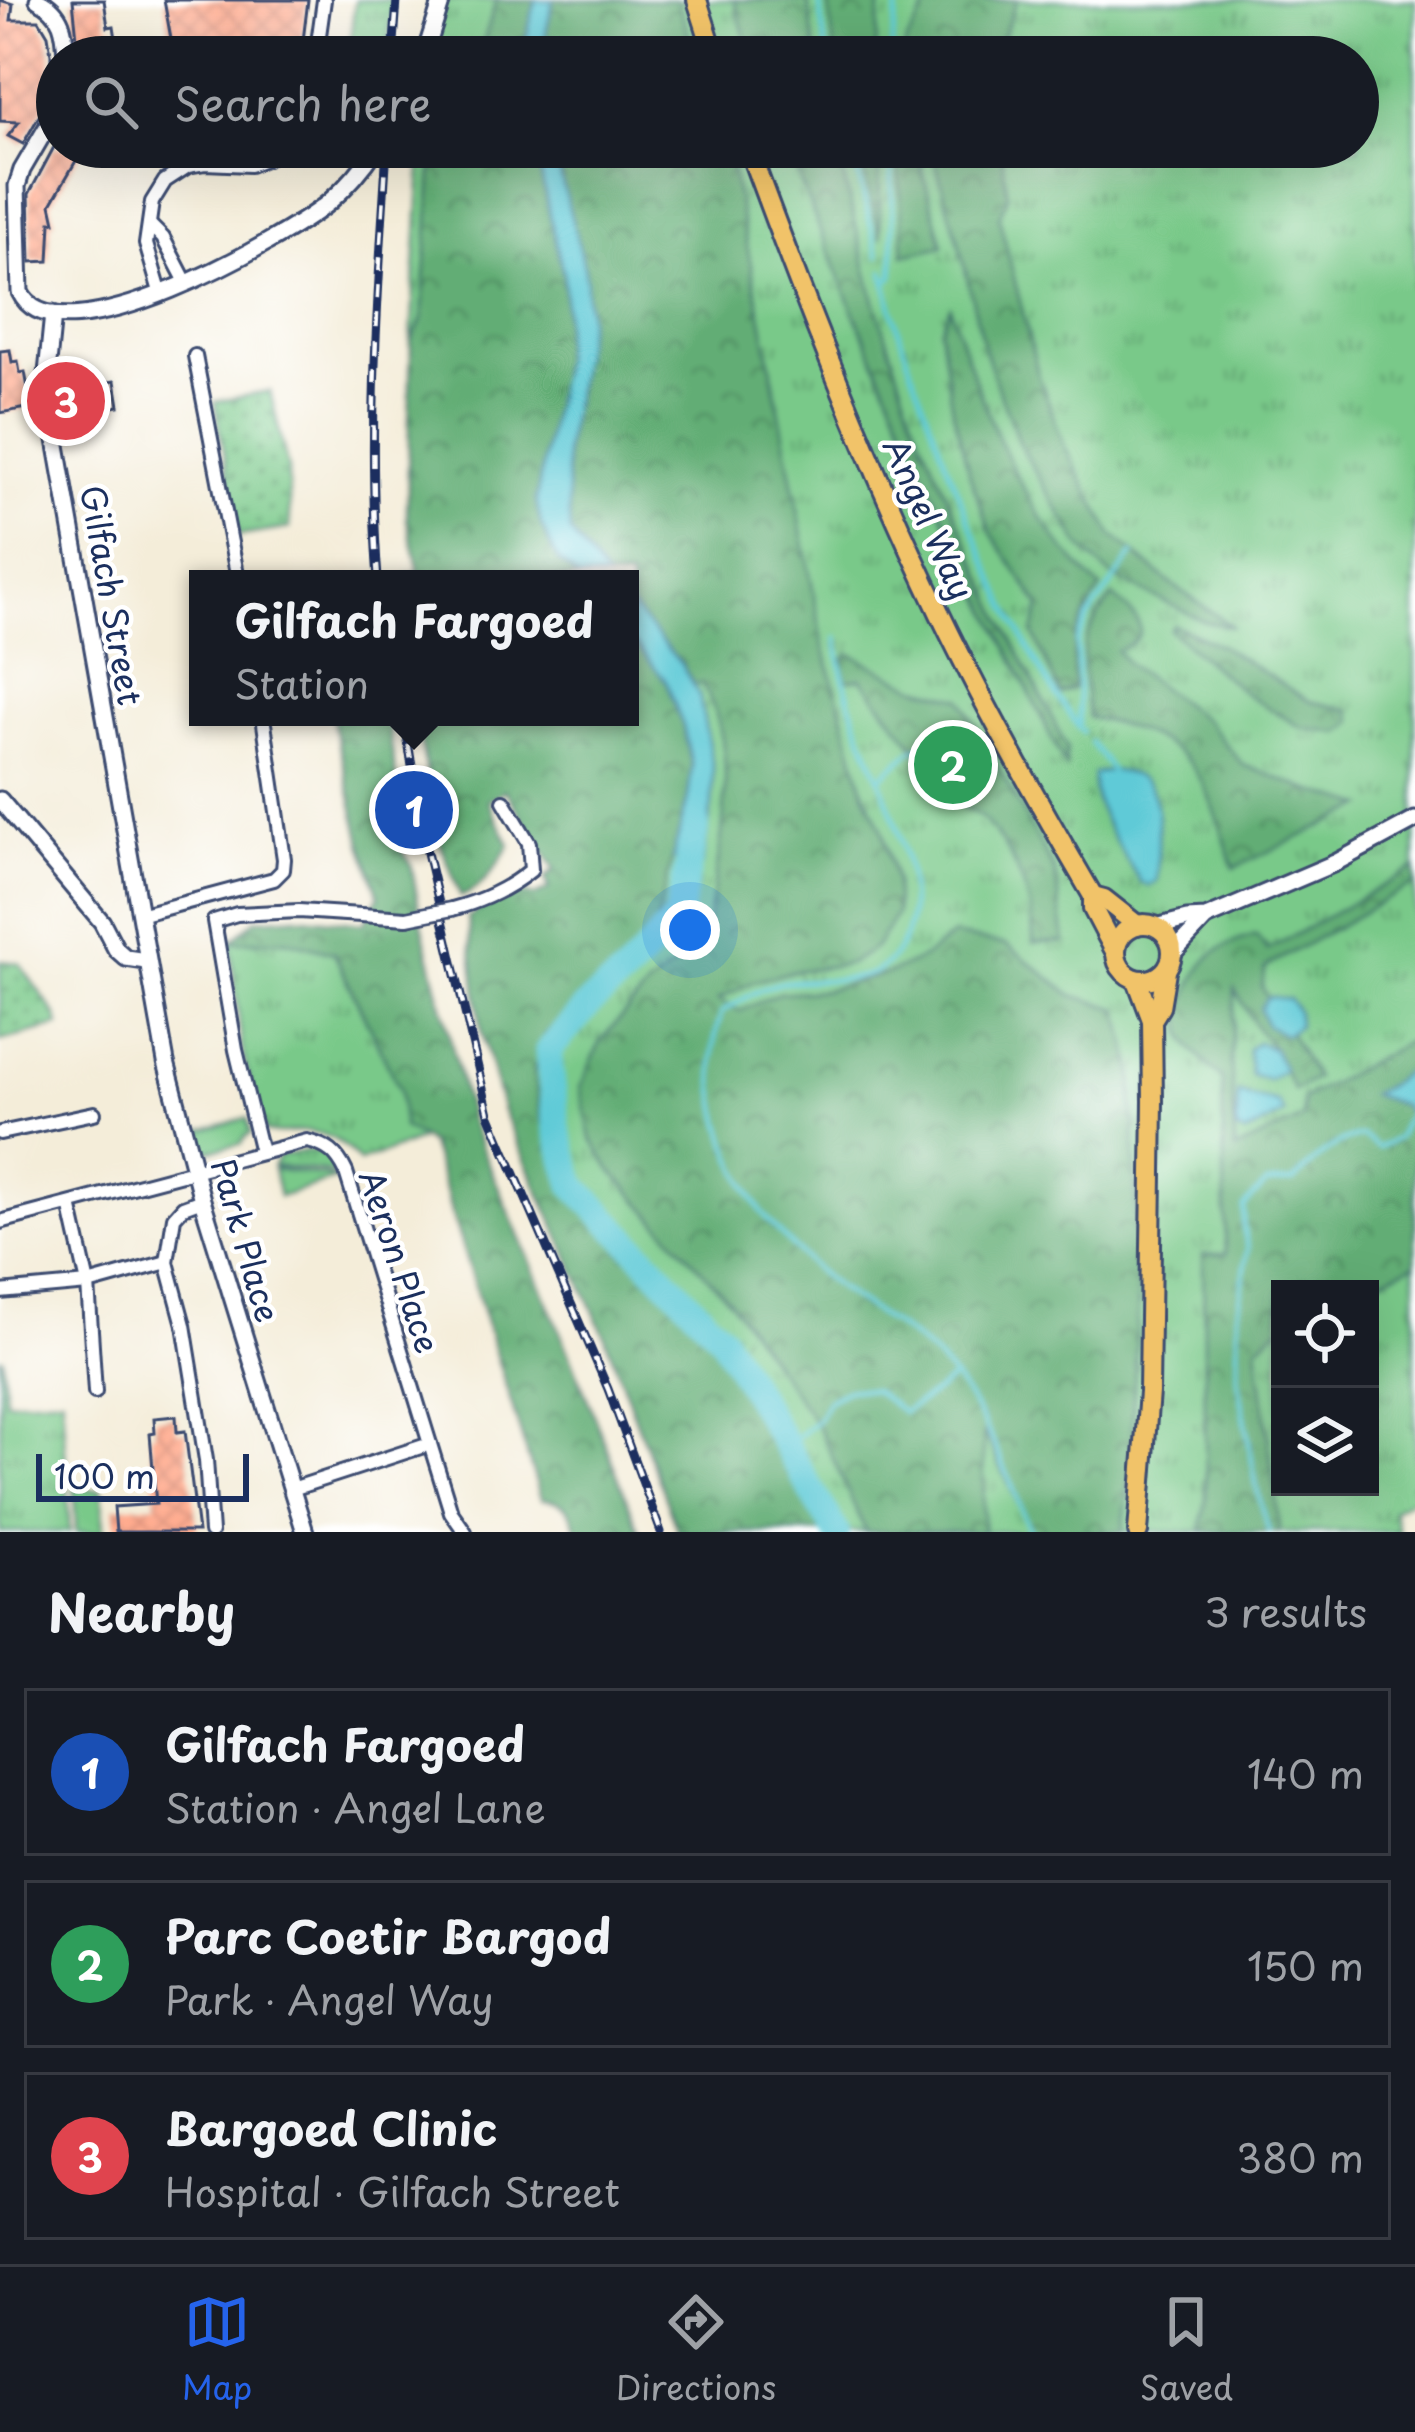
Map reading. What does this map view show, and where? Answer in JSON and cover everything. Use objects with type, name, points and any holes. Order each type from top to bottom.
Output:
[{"type":"main road","points":[[697,0],[708,36]]},
{"type":"main road","name":"Angel Way","points":[[756,168],[849,413],[940,615],[1093,896],[1093,909],[1116,953]]},
{"type":"main road","name":"Angel Way","points":[[1093,896],[1146,926]]},
{"type":"main road","points":[[1152,1020],[1160,1007],[1169,962],[1168,937],[1146,926],[1121,935],[1116,953],[1122,970],[1137,980],[1153,980],[1169,962]]},
{"type":"main road","points":[[1137,980],[1152,1020],[1149,1392],[1138,1532]]},
{"type":"street","points":[[319,36],[324,0]]},
{"type":"street","points":[[431,36],[442,0]]},
{"type":"street","points":[[44,3],[62,22],[64,36]]},
{"type":"street","points":[[36,146],[8,187],[20,292],[25,302],[53,314],[79,315],[124,306],[187,284],[298,225],[331,201],[361,168]]},
{"type":"street","points":[[161,295],[146,244],[152,202],[160,187],[185,168]]},
{"type":"street","points":[[150,225],[163,238],[187,284]]},
{"type":"street","name":"Gilfach Street","points":[[53,314],[46,383],[121,921],[146,961]]},
{"type":"street","points":[[195,356],[236,570]]},
{"type":"street","points":[[121,921],[274,879],[283,870],[264,726]]},
{"type":"street","points":[[0,800],[121,921]]},
{"type":"street","points":[[261,1152],[236,1050],[214,921],[237,914],[299,910],[407,918],[475,903],[510,887],[531,870],[529,843],[504,801]]},
{"type":"street","points":[[1146,926],[1206,918],[1335,863],[1415,820]]},
{"type":"street","points":[[1169,962],[1206,918]]},
{"type":"street","points":[[121,921],[116,950],[126,958],[146,961]]},
{"type":"street","name":"Park Place","points":[[146,961],[202,1200],[305,1532]]},
{"type":"street","points":[[0,1133],[94,1112]]},
{"type":"street","name":"Aeron Place","points":[[0,1222],[307,1141],[338,1154],[451,1512],[465,1532]]},
{"type":"street","points":[[202,1200],[182,1207],[174,1217],[167,1262],[184,1325],[211,1532]]},
{"type":"street","points":[[70,1204],[88,1284],[95,1392]]},
{"type":"street","points":[[0,1292],[88,1284],[167,1262]]},
{"type":"street","points":[[292,1489],[430,1444]]},
{"type":"green space","points":[[355,0],[392,0],[389,36],[351,36]]},
{"type":"green space","points":[[430,0],[1415,0],[1415,1497],[1393,1510],[1399,1532],[678,1532],[604,1334],[503,1111],[481,1030],[468,917],[500,899],[535,896],[549,889],[545,878],[555,870],[475,740],[569,726],[639,726],[639,570],[419,570],[407,519],[421,168],[1379,168],[1379,36],[428,36]]},
{"type":"green space","points":[[496,0],[536,0],[527,36],[485,36]]},
{"type":"green space","points":[[553,0],[677,0],[689,36],[545,36]]},
{"type":"green space","points":[[734,0],[808,0],[813,36],[745,36]]},
{"type":"green space","points":[[828,0],[881,0],[877,36],[832,36]]},
{"type":"green space","points":[[931,0],[1017,0],[1003,36],[910,36]]},
{"type":"green space","points":[[433,168],[539,168],[564,278],[565,313],[536,500],[541,525],[558,560],[569,570],[419,570],[407,519],[411,341],[422,319]]},
{"type":"green space","points":[[558,168],[731,168],[823,643],[864,791],[882,829],[895,880],[896,914],[875,948],[849,964],[753,982],[718,1000],[740,1011],[779,993],[825,990],[892,972],[924,957],[953,935],[1007,945],[1072,995],[1119,1009],[1133,1070],[1138,1306],[1123,1532],[1031,1532],[984,1431],[983,1532],[866,1532],[820,1430],[730,1301],[611,1170],[591,1138],[580,1088],[601,1040],[649,986],[704,943],[720,845],[725,775],[715,711],[701,683],[695,686],[639,616],[639,570],[599,570],[570,532],[565,450],[577,388],[585,270]]},
{"type":"green space","points":[[795,168],[841,168],[874,298],[912,416],[1002,619],[1067,748],[1065,766],[942,513]]},
{"type":"green space","points":[[862,168],[879,168],[881,239]]},
{"type":"green space","points":[[898,168],[922,168],[943,246],[904,255]]},
{"type":"green space","points":[[937,168],[1003,168],[1008,196],[999,217],[1038,374],[1065,448],[1112,535],[1233,627],[1206,622],[1111,576],[1081,547],[1023,451],[1001,397]]},
{"type":"green space","points":[[950,307],[991,420],[1027,494],[1073,560],[1101,588],[1077,635],[1074,688],[1060,694],[1033,633],[1040,606],[991,533],[970,476],[951,404],[940,329]]},
{"type":"green space","points":[[270,391],[288,469],[290,528],[239,536],[215,402]]},
{"type":"green space","points":[[1113,596],[1140,628],[1135,640],[1117,651],[1206,721],[1243,765],[1365,806],[1234,868],[1208,794],[1183,757],[1150,736],[1088,717],[1083,666],[1086,640]]},
{"type":"green space","points":[[1174,625],[1220,645],[1309,701],[1350,710],[1353,722],[1340,733],[1300,727],[1243,692],[1170,630]]},
{"type":"green space","points":[[639,649],[666,681],[692,766],[652,939],[544,1035],[534,1073],[541,1118],[571,1190],[716,1342],[827,1532],[678,1532],[604,1334],[503,1111],[481,1030],[468,917],[500,899],[535,896],[549,889],[545,878],[555,869],[505,790],[488,801],[510,845],[484,882],[461,897],[439,840],[418,726],[639,726]]},
{"type":"green space","points":[[849,653],[916,687],[961,698],[1055,872],[1065,942],[1033,943],[1026,894],[1005,848],[983,819],[962,806],[861,678],[846,680],[842,662]]},
{"type":"green space","points":[[334,726],[388,726],[397,783],[387,788],[398,844],[411,864],[471,1123],[640,1532],[577,1532],[566,1508],[541,1499],[430,1144],[403,1127],[400,1090],[334,953],[287,940],[230,942],[256,919],[296,916],[364,923],[379,896]]},
{"type":"green space","points":[[1415,868],[1415,883],[1266,967],[1262,987],[1316,1078],[1294,1091],[1235,990],[1231,1059],[1235,1150],[1303,1118],[1303,1099],[1415,1038],[1415,1264],[1379,1280],[1271,1280],[1271,1334],[1257,1347],[1271,1496],[1276,1496],[1280,1532],[1201,1532],[1206,1499],[1203,1255],[1226,1254],[1222,1079],[1192,1049],[1185,1034],[1184,1010],[1192,984],[1212,955],[1256,935],[1267,950]]},
{"type":"green space","points":[[287,940],[334,952],[400,1090],[404,1127],[422,1139],[359,1162],[347,1148],[324,1135],[265,1132],[242,1048],[230,942]]},
{"type":"green space","points":[[0,961],[19,963],[57,1016],[59,1026],[0,1041]]},
{"type":"green space","points":[[247,1118],[251,1134],[241,1144],[202,1152],[196,1132]]},
{"type":"green space","points":[[309,1150],[323,1153],[340,1173],[273,1166],[279,1156]]},
{"type":"green space","points":[[273,1169],[334,1177],[336,1179],[279,1197]]},
{"type":"green space","points":[[0,1358],[6,1401],[62,1397],[70,1532],[0,1532]]},
{"type":"green space","points":[[74,1489],[102,1490],[104,1532],[76,1532]]},
{"type":"water","points":[[536,0],[553,0],[545,36],[527,36]]},
{"type":"water","points":[[558,168],[585,270],[588,319],[565,450],[570,532],[599,570],[568,570],[558,561],[541,525],[536,500],[565,313],[564,278],[540,171]]},
{"type":"water","points":[[639,616],[681,664],[699,695],[713,767],[702,864],[672,859],[692,766],[666,681],[639,649]]},
{"type":"water","points":[[1111,770],[1140,778],[1156,804],[1157,881],[1149,886],[1140,882],[1097,802],[1093,774]]},
{"type":"water","points":[[1272,997],[1289,999],[1297,1011],[1298,1026],[1284,1035],[1266,1025],[1260,1009]]},
{"type":"water","points":[[1257,1042],[1274,1050],[1284,1070],[1269,1080],[1251,1075],[1248,1049]]},
{"type":"water","points":[[1406,1071],[1415,1071],[1415,1125],[1402,1105],[1371,1094]]},
{"type":"water","points":[[1238,1093],[1278,1103],[1284,1113],[1246,1134],[1236,1130]]},
{"type":"building","points":[[0,0],[13,4],[11,20],[39,20],[48,36],[36,36],[36,121],[23,144],[8,136],[19,122],[0,121]]},
{"type":"building","points":[[73,0],[104,0],[108,27],[114,26],[116,36],[77,36]]},
{"type":"building","points":[[164,0],[308,0],[304,36],[170,36]]},
{"type":"building","points":[[43,168],[72,168],[51,204],[55,222],[51,222],[49,261],[31,262],[29,194]]},
{"type":"building","points":[[10,350],[12,362],[18,361],[20,373],[25,372],[28,388],[34,387],[38,406],[0,413],[0,351]]},
{"type":"building","points":[[115,381],[119,406],[64,415],[59,390]]},
{"type":"building","points":[[176,1416],[177,1432],[185,1431],[198,1532],[116,1532],[114,1507],[156,1504],[150,1434],[155,1433],[154,1418]]},
{"type":"waterway","points":[[819,0],[824,36]]},
{"type":"waterway","points":[[893,36],[899,0]]},
{"type":"waterway","points":[[856,168],[879,256]]},
{"type":"waterway","points":[[886,282],[893,276],[894,261],[892,168]]},
{"type":"waterway","points":[[884,271],[912,370],[984,556],[1029,649],[1082,732]]},
{"type":"waterway","points":[[1079,723],[1077,642],[1087,619],[1133,554]]},
{"type":"waterway","points":[[837,638],[849,699],[903,848],[910,917],[901,946],[880,969],[846,979],[780,983],[722,1012],[713,1059],[718,1108],[742,1177],[777,1230],[828,1280],[933,1355],[966,1394],[991,1438],[1030,1532]]},
{"type":"waterway","points":[[1090,742],[1111,770]]},
{"type":"waterway","points":[[880,778],[924,745],[969,772]]},
{"type":"waterway","points":[[696,826],[678,917],[548,1051],[557,1129],[574,1185],[721,1336],[836,1532]]},
{"type":"waterway","points":[[1269,1532],[1238,1378],[1238,1314],[1248,1248],[1244,1207],[1266,1184],[1293,1182],[1343,1142],[1363,1136],[1378,1148],[1397,1138],[1408,1114]]},
{"type":"waterway","points":[[786,1447],[818,1419],[828,1401],[848,1389],[873,1390],[903,1412],[953,1378]]},
{"type":"railway","points":[[394,36],[397,0]]},
{"type":"railway","points":[[378,570],[374,417],[386,168]]},
{"type":"railway","points":[[405,726],[424,840],[489,1114],[608,1389],[661,1532]]},
{"type":"place","name":"Bargoed Clinic","points":[[66,401]]},
{"type":"place","name":"Parc Coetir Bargod","points":[[953,765]]},
{"type":"place","name":"Gilfach Fargoed","points":[[414,810]]}]
